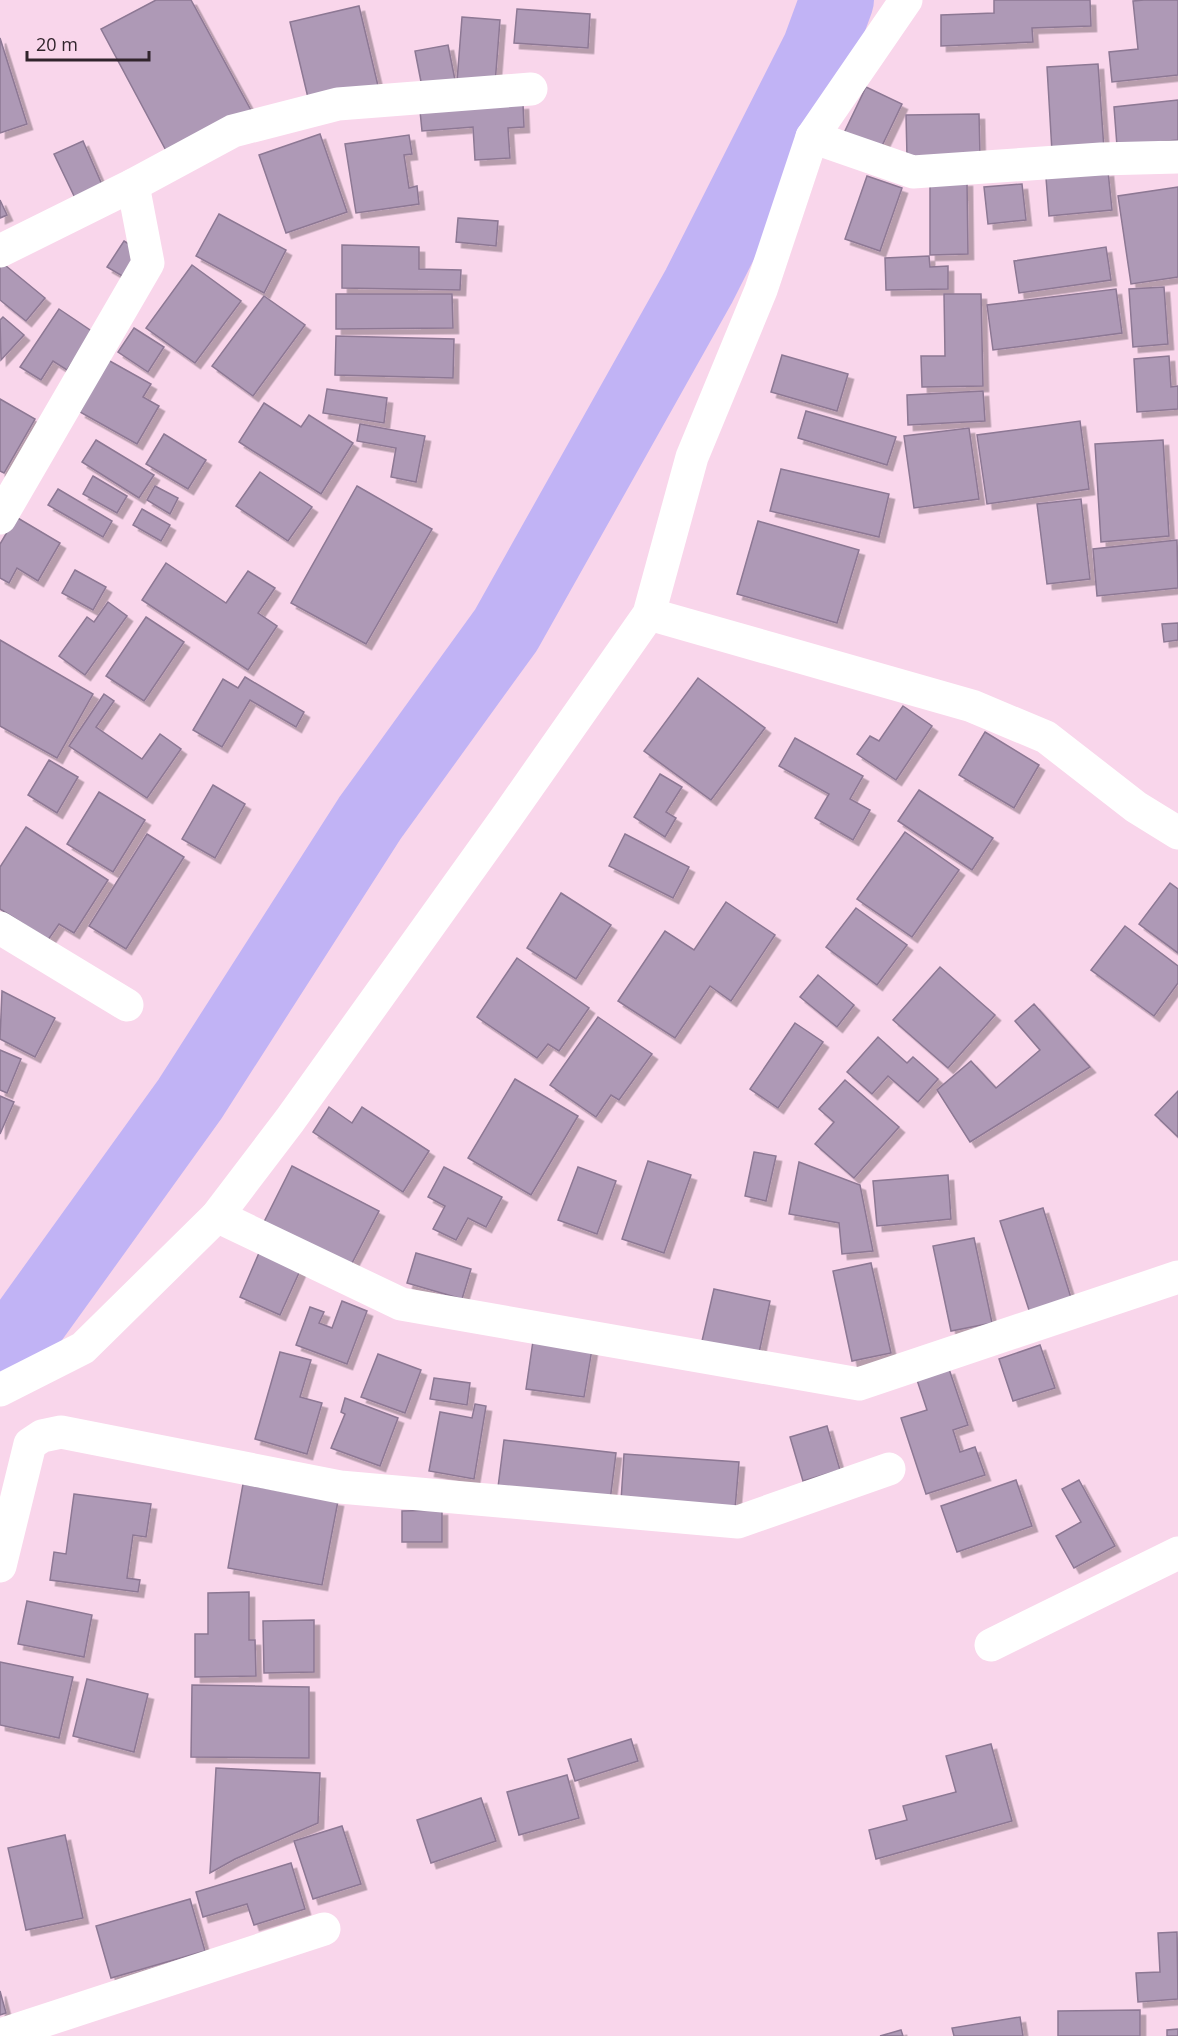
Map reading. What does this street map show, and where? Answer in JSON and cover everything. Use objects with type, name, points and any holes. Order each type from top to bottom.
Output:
[{"type":"street","points":[[0,1390],[83,1348],[217,1216],[297,1110],[506,819],[649,614],[692,457],[761,290],[812,137],[906,0]]},
{"type":"street","points":[[0,251],[233,131],[338,104],[531,89]]},
{"type":"street","points":[[812,137],[913,172],[1101,159],[1178,157]]},
{"type":"street","points":[[0,518],[148,263],[133,184]]},
{"type":"street","points":[[649,614],[972,706],[1046,737],[1136,807],[1178,833]]},
{"type":"street","points":[[0,928],[127,1005]]},
{"type":"street","points":[[217,1216],[401,1304],[859,1384],[1178,1277]]},
{"type":"street","points":[[0,1566],[30,1444],[42,1436],[61,1432],[340,1487],[738,1522],[889,1468]]},
{"type":"street","points":[[991,1645],[1178,1553]]},
{"type":"street","points":[[0,2035],[324,1929]]},
{"type":"building","points":[[156,0],[191,0],[253,114],[170,158],[101,29]]},
{"type":"building","points":[[994,0],[1090,0],[1091,26],[1032,28],[1033,42],[941,46],[941,15],[994,13]]},
{"type":"building","points":[[1178,0],[1178,75],[1112,82],[1109,52],[1138,49],[1133,1]]},
{"type":"building","points":[[359,6],[379,90],[310,106],[290,22]]},
{"type":"building","points":[[517,9],[590,14],[588,48],[514,43]]},
{"type":"building","points":[[462,17],[500,20],[495,84],[457,82]]},
{"type":"building","points":[[0,38],[27,124],[0,133]]},
{"type":"building","points":[[448,45],[455,80],[422,87],[415,51]]},
{"type":"building","points":[[1098,64],[1104,149],[1052,152],[1047,67]]},
{"type":"building","points":[[866,87],[902,104],[880,150],[844,133]]},
{"type":"building","points":[[1178,100],[1178,140],[1117,146],[1114,107]]},
{"type":"building","points":[[523,104],[524,127],[508,128],[510,158],[475,160],[473,127],[422,131],[420,111]]},
{"type":"building","points":[[979,114],[980,155],[907,157],[906,115]]},
{"type":"building","points":[[320,134],[347,212],[286,233],[259,155]]},
{"type":"building","points":[[409,135],[412,154],[404,155],[409,188],[417,186],[419,204],[356,213],[345,144]]},
{"type":"building","points":[[83,141],[103,187],[76,200],[54,154]]},
{"type":"building","points":[[1108,171],[1112,210],[1049,216],[1046,178]]},
{"type":"building","points":[[867,176],[902,188],[880,251],[845,239]]},
{"type":"building","points":[[967,181],[968,254],[930,255],[930,182]]},
{"type":"building","points":[[1022,184],[1026,220],[988,224],[984,187]]},
{"type":"building","points":[[1178,187],[1178,277],[1131,284],[1118,196]]},
{"type":"building","points":[[0,200],[7,215],[0,218]]},
{"type":"building","points":[[219,214],[286,250],[264,293],[196,256]]},
{"type":"building","points":[[458,218],[498,221],[496,246],[456,242]]},
{"type":"building","points":[[124,241],[140,251],[124,277],[107,267]]},
{"type":"building","points":[[342,245],[419,247],[419,269],[461,270],[460,290],[342,288]]},
{"type":"building","points":[[1106,247],[1111,280],[1019,293],[1014,261]]},
{"type":"building","points":[[929,256],[930,267],[948,266],[948,289],[886,290],[885,258]]},
{"type":"building","points":[[0,261],[45,298],[26,321],[0,300]]},
{"type":"building","points":[[192,265],[241,301],[195,363],[146,328]]},
{"type":"building","points":[[1164,287],[1168,344],[1133,347],[1129,289]]},
{"type":"building","points":[[1116,289],[1122,333],[993,350],[987,305]]},
{"type":"building","points":[[336,294],[452,294],[453,328],[336,329]]},
{"type":"building","points":[[944,294],[981,294],[983,386],[922,387],[921,356],[945,356]]},
{"type":"building","points":[[264,296],[305,325],[253,396],[212,366]]},
{"type":"building","points":[[59,309],[93,332],[67,370],[53,361],[41,380],[20,367]]},
{"type":"building","points":[[3,317],[24,335],[1,360],[0,320]]},
{"type":"building","points":[[134,328],[164,347],[148,372],[118,352]]},
{"type":"building","points":[[336,336],[454,339],[453,378],[335,375]]},
{"type":"building","points":[[782,355],[848,374],[837,411],[771,392]]},
{"type":"building","points":[[1169,356],[1171,387],[1178,386],[1178,409],[1137,412],[1134,359]]},
{"type":"building","points":[[108,360],[151,384],[143,397],[159,406],[137,444],[80,412]]},
{"type":"building","points":[[327,389],[387,398],[384,423],[323,413]]},
{"type":"building","points":[[983,391],[985,421],[908,425],[907,395]]},
{"type":"building","points":[[0,399],[35,419],[4,473],[0,471]]},
{"type":"building","points":[[264,403],[301,427],[309,415],[353,443],[321,494],[239,442]]},
{"type":"building","points":[[806,411],[896,437],[887,465],[798,438]]},
{"type":"building","points":[[1080,421],[1089,489],[987,504],[977,435]]},
{"type":"building","points":[[360,424],[425,436],[416,482],[391,477],[396,448],[357,441]]},
{"type":"building","points":[[969,428],[979,499],[914,508],[904,436]]},
{"type":"building","points":[[164,434],[206,460],[188,489],[146,464]]},
{"type":"building","points":[[96,440],[154,475],[139,498],[82,462]]},
{"type":"building","points":[[1163,440],[1169,536],[1101,542],[1095,444]]},
{"type":"building","points":[[781,469],[889,494],[879,537],[770,511]]},
{"type":"building","points":[[260,472],[312,507],[288,541],[236,506]]},
{"type":"building","points":[[93,476],[127,496],[117,513],[83,494]]},
{"type":"building","points":[[155,486],[178,498],[170,514],[147,500]]},
{"type":"building","points":[[357,486],[432,529],[366,644],[291,603]]},
{"type":"building","points":[[58,489],[112,521],[103,537],[48,505]]},
{"type":"building","points":[[1081,499],[1090,579],[1047,584],[1037,504]]},
{"type":"building","points":[[142,509],[170,525],[161,541],[133,525]]},
{"type":"building","points":[[16,517],[60,543],[38,581],[17,568],[9,583],[0,578],[0,544]]},
{"type":"building","points":[[758,521],[859,550],[837,623],[737,594]]},
{"type":"building","points":[[1177,540],[1178,588],[1097,596],[1093,549]]},
{"type":"building","points":[[166,563],[226,603],[248,571],[275,588],[258,613],[277,626],[248,670],[142,600]]},
{"type":"building","points":[[75,570],[106,587],[93,610],[62,593]]},
{"type":"building","points":[[108,602],[127,616],[85,675],[59,656],[87,617],[94,622]]},
{"type":"building","points":[[146,617],[184,642],[144,701],[106,676]]},
{"type":"building","points":[[1178,623],[1178,640],[1164,642],[1162,624]]},
{"type":"building","points":[[0,640],[93,694],[57,758],[0,726]]},
{"type":"building","points":[[245,677],[304,712],[296,727],[250,700],[222,747],[193,730],[223,679],[238,688]]},
{"type":"building","points":[[698,678],[765,728],[711,800],[644,751]]},
{"type":"building","points":[[104,694],[114,701],[96,727],[142,759],[160,734],[181,749],[147,798],[69,746]]},
{"type":"building","points":[[903,706],[932,726],[896,780],[857,754],[870,736],[879,741]]},
{"type":"building","points":[[985,732],[1039,765],[1014,808],[959,775]]},
{"type":"building","points":[[795,738],[863,776],[850,799],[870,810],[853,840],[815,818],[829,794],[779,766]]},
{"type":"building","points":[[49,760],[78,777],[57,813],[28,795]]},
{"type":"building","points":[[660,774],[682,787],[666,812],[676,818],[665,837],[634,817]]},
{"type":"building","points":[[213,785],[245,804],[215,858],[182,839]]},
{"type":"building","points":[[919,790],[993,838],[972,870],[898,821]]},
{"type":"building","points":[[99,792],[145,820],[113,872],[67,844]]},
{"type":"building","points":[[26,827],[108,880],[74,933],[59,924],[48,940],[0,909],[0,867]]},
{"type":"building","points":[[905,832],[959,870],[912,937],[857,899]]},
{"type":"building","points":[[147,834],[184,857],[126,949],[89,926]]},
{"type":"building","points":[[625,834],[689,867],[673,898],[609,866]]},
{"type":"building","points":[[1170,883],[1178,889],[1178,953],[1139,924]]},
{"type":"building","points":[[561,893],[611,925],[576,979],[527,948]]},
{"type":"building","points":[[726,902],[775,935],[731,1001],[710,986],[675,1038],[618,1001],[665,931],[694,950]]},
{"type":"building","points":[[856,908],[907,945],[877,985],[826,947]]},
{"type":"building","points":[[1125,926],[1178,966],[1178,983],[1154,1016],[1091,970]]},
{"type":"building","points":[[517,958],[589,1008],[559,1051],[548,1044],[537,1058],[477,1017]]},
{"type":"building","points":[[940,967],[995,1015],[948,1068],[893,1020]]},
{"type":"building","points":[[818,975],[854,1005],[837,1027],[800,997]]},
{"type":"building","points":[[2,991],[55,1018],[35,1057],[0,1039]]},
{"type":"building","points":[[1034,1004],[1090,1067],[970,1142],[937,1090],[971,1061],[996,1088],[1040,1050],[1015,1021]]},
{"type":"building","points":[[598,1017],[652,1054],[619,1100],[611,1095],[596,1117],[550,1085]]},
{"type":"building","points":[[795,1023],[823,1042],[778,1108],[750,1089]]},
{"type":"building","points":[[878,1037],[907,1063],[913,1057],[938,1079],[918,1102],[888,1076],[872,1094],[847,1072]]},
{"type":"building","points":[[0,1050],[21,1059],[7,1093],[0,1090]]},
{"type":"building","points":[[515,1079],[578,1116],[531,1195],[468,1158]]},
{"type":"building","points":[[845,1080],[899,1127],[854,1178],[815,1144],[834,1122],[819,1109]]},
{"type":"building","points":[[1178,1091],[1178,1137],[1155,1115]]},
{"type":"building","points":[[0,1096],[14,1102],[0,1134]]},
{"type":"building","points":[[329,1107],[352,1123],[362,1107],[429,1151],[403,1192],[313,1132]]},
{"type":"building","points":[[754,1152],[776,1156],[766,1201],[745,1196]]},
{"type":"building","points":[[648,1161],[691,1175],[664,1253],[622,1239]]},
{"type":"building","points":[[799,1162],[860,1185],[873,1251],[842,1254],[839,1223],[789,1214]]},
{"type":"building","points":[[292,1166],[379,1211],[350,1267],[264,1222]]},
{"type":"building","points":[[444,1167],[502,1197],[486,1227],[468,1218],[456,1240],[433,1229],[445,1206],[428,1197]]},
{"type":"building","points":[[578,1167],[616,1181],[597,1234],[558,1220]]},
{"type":"building","points":[[948,1175],[951,1219],[877,1226],[873,1181]]},
{"type":"building","points":[[1043,1208],[1072,1301],[1030,1313],[1000,1221]]},
{"type":"building","points":[[974,1238],[992,1323],[951,1331],[933,1246]]},
{"type":"building","points":[[262,1246],[303,1264],[280,1315],[240,1297]]},
{"type":"building","points":[[416,1253],[471,1269],[462,1299],[407,1283]]},
{"type":"building","points":[[871,1263],[891,1353],[852,1361],[833,1271]]},
{"type":"building","points":[[714,1289],[770,1301],[759,1353],[702,1341]]},
{"type":"building","points":[[342,1301],[367,1311],[347,1364],[296,1345],[310,1307],[324,1312],[319,1323],[332,1328]]},
{"type":"building","points":[[533,1341],[592,1349],[584,1397],[526,1389]]},
{"type":"building","points":[[1040,1345],[1055,1388],[1013,1401],[999,1359]]},
{"type":"building","points":[[280,1352],[311,1360],[300,1397],[322,1403],[307,1454],[255,1439]]},
{"type":"building","points":[[378,1354],[421,1370],[405,1413],[361,1397]]},
{"type":"building","points":[[949,1369],[968,1425],[953,1430],[960,1452],[975,1447],[985,1475],[926,1494],[901,1418],[927,1410],[917,1380]]},
{"type":"building","points":[[434,1378],[470,1383],[467,1405],[430,1399]]},
{"type":"building","points":[[345,1398],[398,1418],[380,1466],[331,1448],[345,1414],[341,1412]]},
{"type":"building","points":[[475,1404],[486,1406],[474,1479],[429,1471],[440,1412],[472,1418]]},
{"type":"building","points":[[827,1426],[840,1470],[803,1481],[790,1437]]},
{"type":"building","points":[[504,1440],[616,1453],[610,1501],[498,1487]]},
{"type":"building","points":[[624,1454],[739,1462],[735,1509],[621,1501]]},
{"type":"building","points":[[1016,1480],[1032,1526],[957,1552],[941,1506]]},
{"type":"building","points":[[1079,1480],[1115,1546],[1074,1568],[1056,1536],[1081,1522],[1062,1489]]},
{"type":"building","points":[[243,1484],[338,1501],[322,1585],[228,1568]]},
{"type":"building","points":[[74,1494],[151,1504],[146,1537],[133,1535],[127,1578],[140,1580],[138,1592],[50,1580],[54,1552],[66,1554]]},
{"type":"building","points":[[442,1510],[442,1542],[402,1542],[402,1511]]},
{"type":"building","points":[[249,1592],[249,1640],[255,1640],[256,1676],[195,1677],[195,1634],[208,1634],[208,1593]]},
{"type":"building","points":[[27,1601],[92,1615],[84,1657],[18,1644]]},
{"type":"building","points":[[314,1620],[314,1672],[264,1673],[263,1621]]},
{"type":"building","points":[[0,1662],[73,1677],[59,1738],[0,1725]]},
{"type":"building","points":[[87,1679],[148,1694],[134,1752],[73,1736]]},
{"type":"building","points":[[192,1685],[309,1687],[309,1758],[191,1757]]},
{"type":"building","points":[[631,1739],[638,1761],[575,1781],[568,1759]]},
{"type":"building","points":[[991,1744],[1012,1821],[876,1859],[869,1830],[907,1820],[903,1806],[956,1792],[946,1756]]},
{"type":"building","points":[[216,1768],[320,1773],[318,1823],[235,1859],[210,1873]]},
{"type":"building","points":[[567,1775],[579,1818],[519,1835],[507,1792]]},
{"type":"building","points":[[481,1798],[496,1841],[431,1863],[417,1820]]},
{"type":"building","points":[[342,1826],[361,1884],[313,1899],[294,1841]]},
{"type":"building","points":[[65,1835],[83,1918],[26,1930],[8,1848]]},
{"type":"building","points":[[291,1863],[305,1909],[254,1925],[247,1904],[203,1917],[196,1892]]},
{"type":"building","points":[[190,1899],[205,1951],[111,1978],[96,1926]]},
{"type":"building","points":[[1177,1932],[1178,1999],[1138,2002],[1136,1973],[1160,1972],[1158,1933]]},
{"type":"building","points":[[0,1991],[6,2013],[0,2015]]},
{"type":"building","points":[[1140,2010],[1140,2036],[1058,2036],[1058,2011]]},
{"type":"building","points":[[1020,2017],[1023,2036],[954,2036],[952,2028]]},
{"type":"building","points":[[1178,2029],[1178,2036],[1167,2036],[1167,2030]]},
{"type":"building","points":[[901,2030],[903,2036],[880,2036]]},
{"type":"waterway","points":[[0,1363],[190,1099],[370,818],[506,630],[699,286],[819,49],[837,0]]}]
